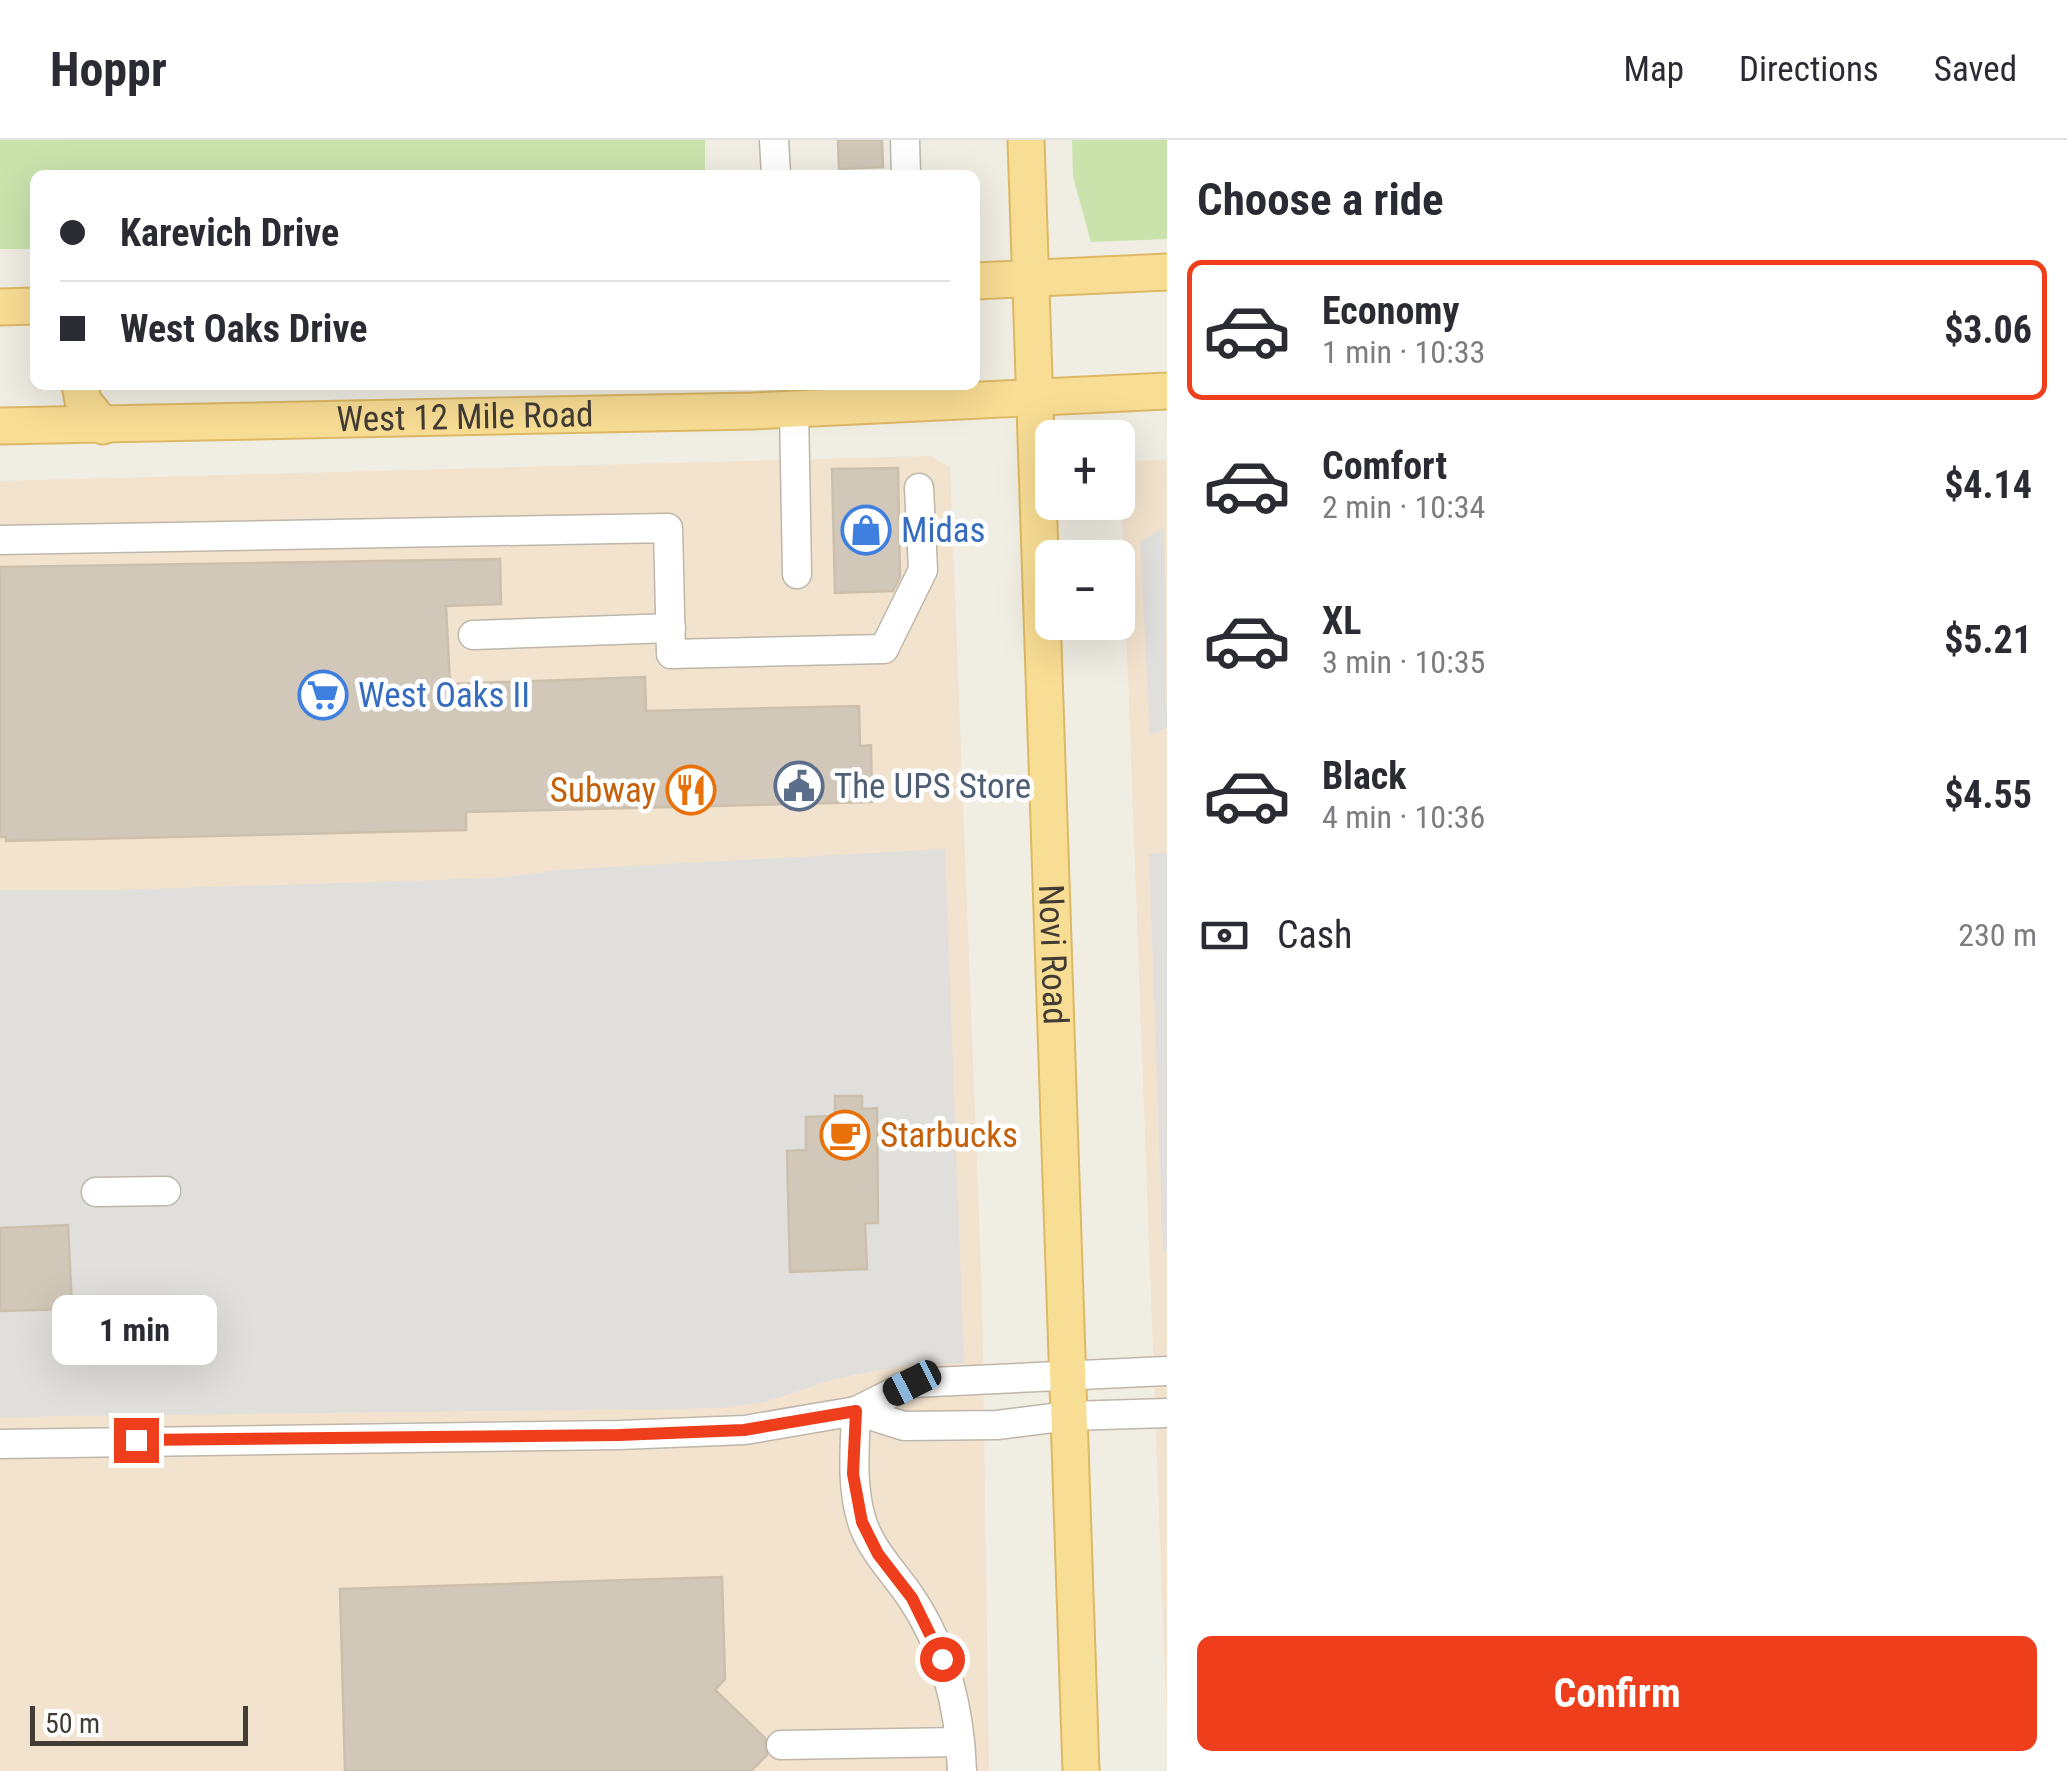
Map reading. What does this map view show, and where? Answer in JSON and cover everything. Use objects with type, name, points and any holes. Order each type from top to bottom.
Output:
[{"type":"main road","name":"Novi Road","points":[[1026,140],[1081,1771]]},
{"type":"main road","points":[[980,281],[1167,272]]},
{"type":"main road","points":[[0,307],[30,306]]},
{"type":"main road","points":[[81,390],[83,402],[103,426]]},
{"type":"main road","points":[[786,397],[1167,391]]},
{"type":"main road","name":"West 12 Mile Road","points":[[0,426],[752,411],[771,398],[786,397]]},
{"type":"street","points":[[774,140],[776,170]]},
{"type":"street","points":[[905,140],[906,170]]},
{"type":"street","points":[[786,397],[797,574]]},
{"type":"street","points":[[0,540],[668,528],[671,654],[884,649],[923,570],[918,488]]},
{"type":"street","points":[[473,635],[670,628]]},
{"type":"street","points":[[96,1192],[166,1191]]},
{"type":"street","points":[[0,1444],[744,1430],[856,1411],[912,1383],[1167,1371]]},
{"type":"street","points":[[856,1411],[904,1426],[997,1426],[1070,1416],[1167,1412]]},
{"type":"street","points":[[856,1411],[853,1474],[862,1522],[878,1554],[912,1598],[928,1628],[952,1693],[962,1771]]},
{"type":"street","points":[[781,1745],[960,1742]]},
{"type":"shaded area","points":[[931,456],[950,467],[982,1295],[989,1771],[0,1771],[0,481]]},
{"type":"shaded area","points":[[1167,460],[1167,1729],[1127,640],[1135,640],[1135,540],[1123,540],[1122,520],[1135,520],[1135,461]]},
{"type":"shaded area","points":[[1164,527],[1167,728],[1150,735],[1140,542]]},
{"type":"shaded area","points":[[945,849],[964,1363],[900,1366],[834,1379],[765,1402],[723,1408],[0,1417],[0,890],[498,878],[559,870]]},
{"type":"shaded area","points":[[1167,853],[1167,1251],[1163,1252],[1149,854]]},
{"type":"green space","points":[[0,140],[705,140],[705,170],[30,170],[30,249],[0,249]]},
{"type":"green space","points":[[1072,140],[1167,140],[1167,239],[1091,242],[1073,177]]},
{"type":"building","points":[[838,140],[882,140],[883,167],[839,169]]},
{"type":"building","name":"Midas","points":[[898,468],[900,577],[893,591],[835,593],[832,469]]},
{"type":"building","name":"West Oaks II","points":[[500,559],[501,604],[446,606],[450,684],[645,677],[646,711],[859,706],[860,746],[871,745],[872,802],[466,812],[466,830],[6,841],[6,837],[0,837],[0,567]]},
{"type":"building","points":[[835,1096],[862,1096],[862,1109],[877,1108],[878,1223],[865,1223],[867,1269],[790,1272],[787,1151],[806,1150],[806,1117],[835,1116]]},
{"type":"building","points":[[68,1225],[72,1309],[0,1311],[0,1228]]},
{"type":"building","points":[[722,1577],[725,1679],[715,1690],[765,1738],[767,1755],[751,1771],[345,1771],[340,1589]]},
{"type":"place","name":"Midas","points":[[866,530]]},
{"type":"place","name":"West Oaks II","points":[[323,695]]},
{"type":"place","name":"The UPS Store","points":[[799,786]]},
{"type":"place","name":"Subway","points":[[691,790]]},
{"type":"place","name":"Starbucks","points":[[845,1135]]},
{"type":"route","points":[[136,1440],[744,1430],[856,1411],[853,1474],[862,1522],[878,1554],[912,1598],[942,1659]]}]
